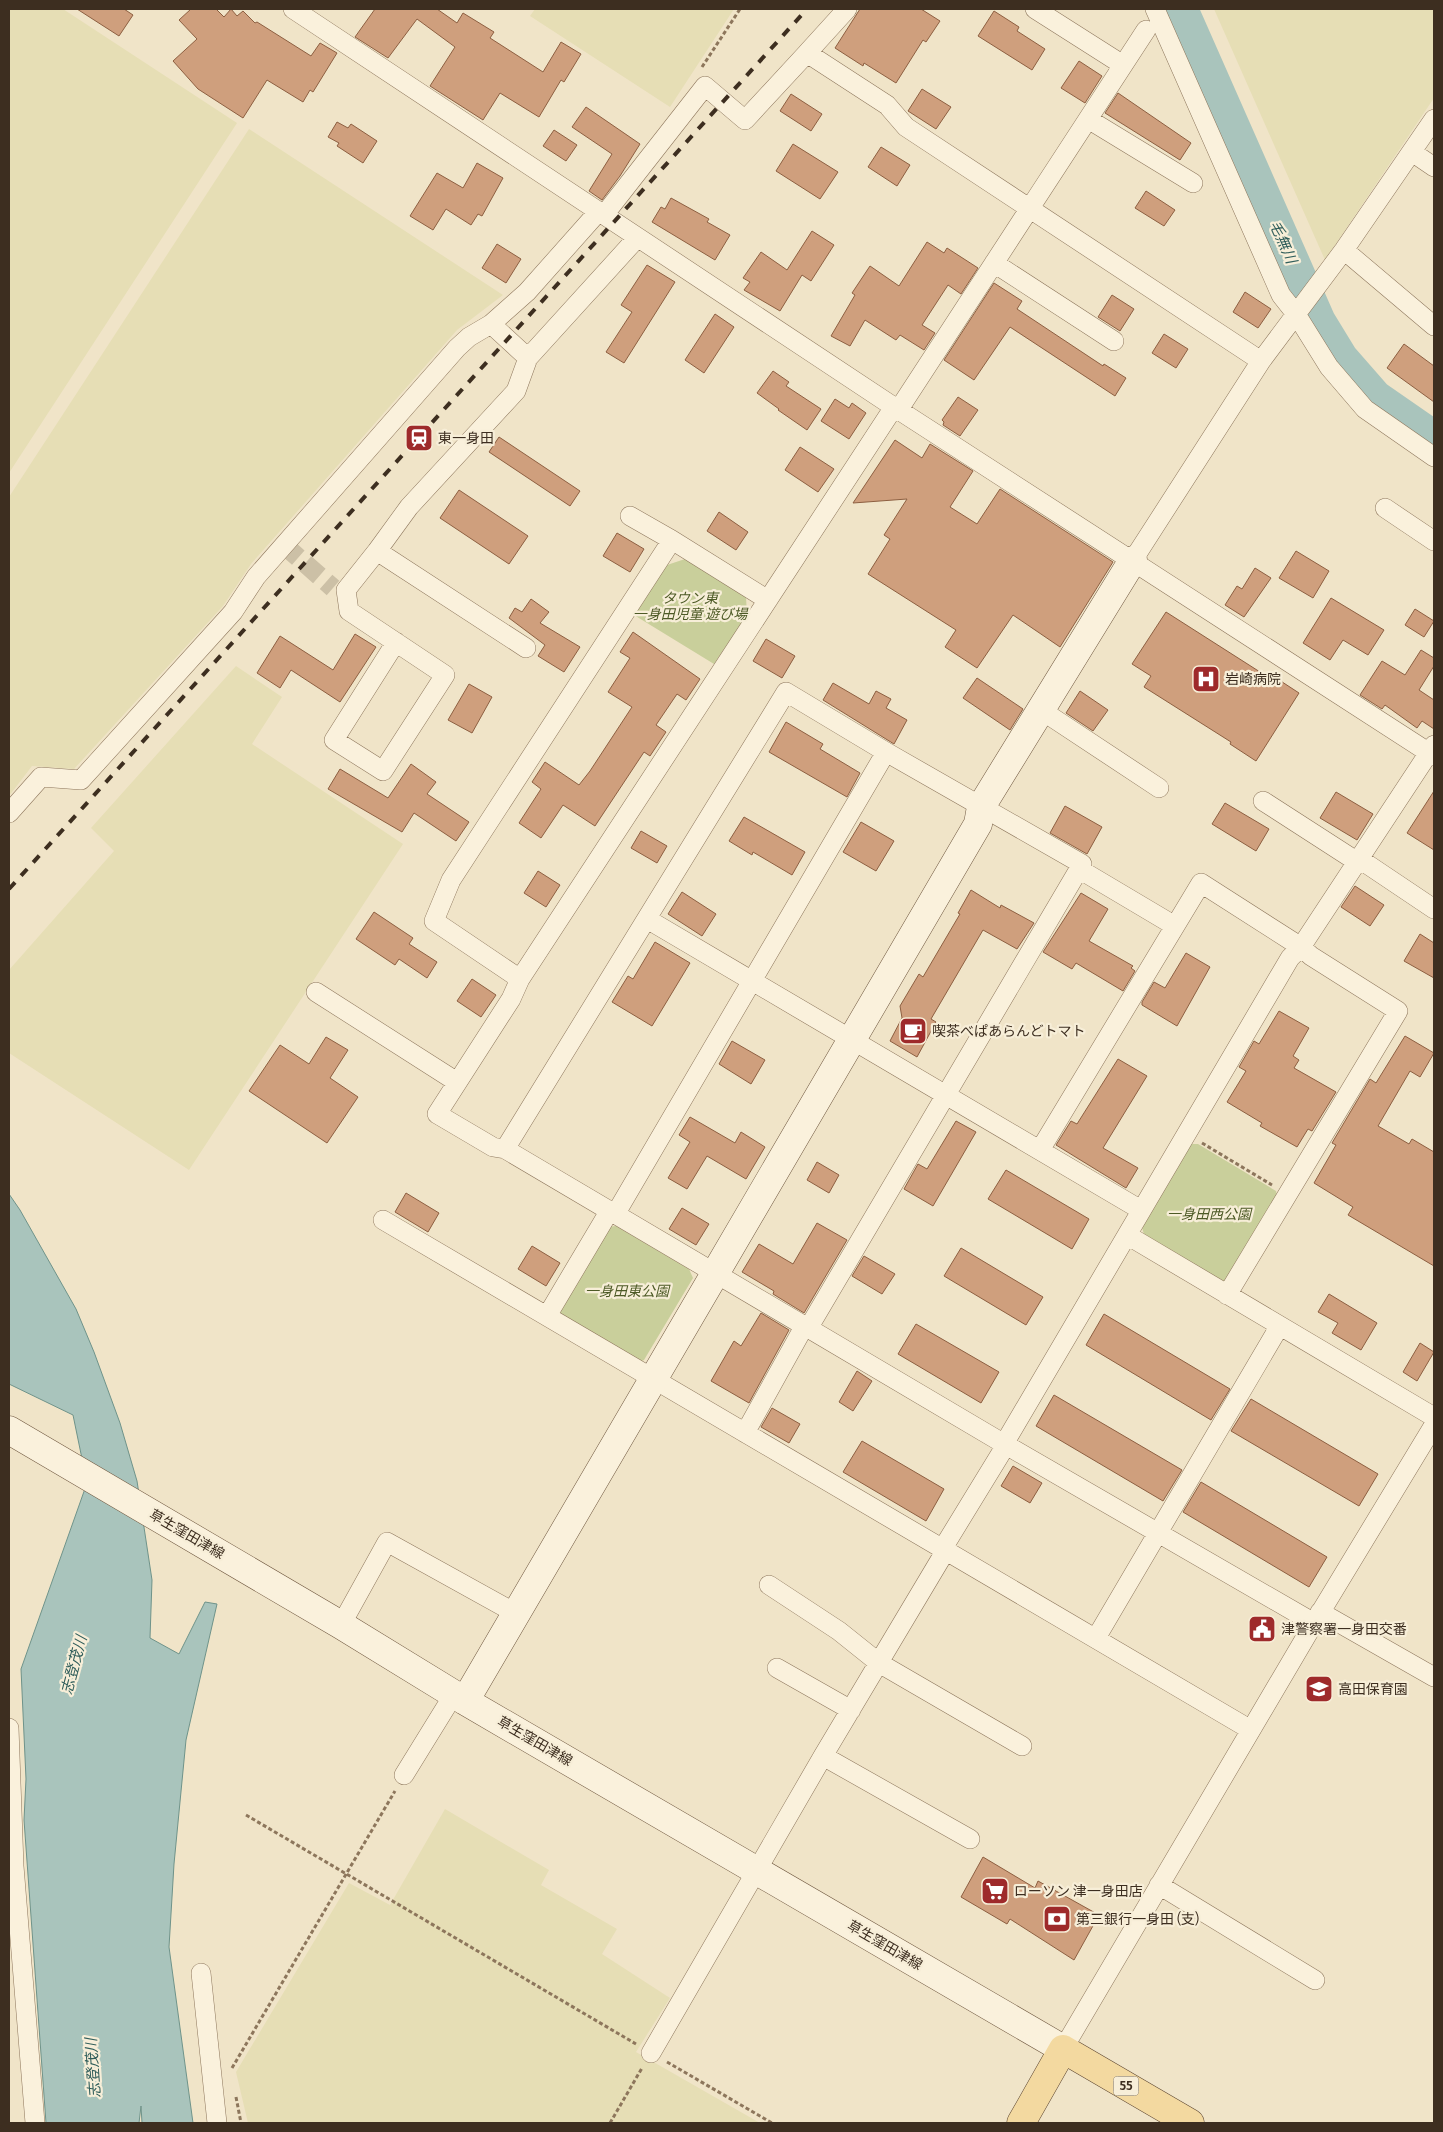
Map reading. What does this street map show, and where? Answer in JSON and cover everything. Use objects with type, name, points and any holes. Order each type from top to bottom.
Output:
[{"type":"main road","points":[[1021,2123],[1063,2049]]},
{"type":"main road","name":"55","points":[[1063,2049],[1190,2123]]},
{"type":"street","points":[[292,9],[897,408],[1433,751],[1357,860],[1301,947],[1290,958],[1141,1210],[651,2052]]},
{"type":"street","points":[[9,813],[41,777],[81,780],[233,612],[256,577],[457,348],[469,337],[491,324],[527,292],[602,213],[705,86],[745,120],[847,9]]},
{"type":"street","points":[[1035,9],[1123,65]]},
{"type":"street","points":[[1155,9],[1281,295],[1296,314],[1329,367],[1365,409],[1434,457]]},
{"type":"street","points":[[1146,30],[994,264],[768,600],[520,978],[511,999],[438,1114],[493,1148],[506,1149],[1005,1444],[1158,1532],[1434,1677]]},
{"type":"street","points":[[807,52],[886,105],[906,127],[1261,361]]},
{"type":"street","points":[[1088,119],[1192,183]]},
{"type":"street","points":[[404,1776],[517,1614],[978,824],[981,807],[1133,560],[1261,361],[1344,250],[1434,119]]},
{"type":"street","points":[[1412,152],[1434,167]]},
{"type":"street","points":[[396,642],[334,740],[383,771],[445,675],[396,642],[349,611],[340,589],[377,551],[409,508],[516,392],[528,358],[637,238]]},
{"type":"street","points":[[1344,250],[1434,326]]},
{"type":"street","points":[[994,264],[1114,341]]},
{"type":"street","points":[[491,324],[528,358]]},
{"type":"street","points":[[1385,508],[1434,541]]},
{"type":"street","points":[[630,516],[768,600]]},
{"type":"street","points":[[520,978],[434,921],[451,880],[672,540]]},
{"type":"street","points":[[377,551],[526,648]]},
{"type":"street","points":[[506,1149],[786,692],[886,752],[1082,864],[745,1432]]},
{"type":"street","points":[[1041,710],[1159,788]]},
{"type":"street","points":[[548,1316],[752,981],[886,752]]},
{"type":"street","points":[[1263,801],[1434,909]]},
{"type":"street","points":[[1079,869],[1175,926]]},
{"type":"street","points":[[1040,1150],[1201,883],[1398,1011],[1227,1295]]},
{"type":"street","points":[[647,919],[1141,1210]]},
{"type":"street","points":[[316,992],[457,1082]]},
{"type":"street","points":[[383,1220],[1251,1730]]},
{"type":"street","points":[[1127,1235],[1434,1418]]},
{"type":"street","points":[[1096,1638],[1279,1326]]},
{"type":"street","points":[[1063,2049],[1317,1617],[1434,1425]]},
{"type":"street","name":"草生窪田津線","points":[[9,1430],[460,1697],[1063,2049]]},
{"type":"street","points":[[340,1625],[387,1542],[517,1614]]},
{"type":"street","points":[[769,1585],[839,1631],[879,1662],[1022,1746]]},
{"type":"street","points":[[777,1668],[851,1710]]},
{"type":"street","points":[[9,1728],[14,1866],[35,2123]]},
{"type":"street","points":[[823,1756],[970,1839]]},
{"type":"street","points":[[1159,1885],[1315,1980]]},
{"type":"street","points":[[202,1973],[217,2123]]},
{"type":"path","points":[[705,86],[697,75],[740,9]]},
{"type":"path","points":[[1186,1134],[1287,1194]]},
{"type":"path","points":[[212,2079],[230,2071],[404,1776]]},
{"type":"path","points":[[246,1815],[772,2123]]},
{"type":"path","points":[[610,2123],[651,2052]]},
{"type":"shaded area","points":[[9,9],[63,9],[237,123],[9,473]]},
{"type":"shaded area","points":[[535,9],[734,9],[670,107],[530,16]]},
{"type":"shaded area","points":[[1214,9],[1434,9],[1434,98],[1325,260]]},
{"type":"shaded area","points":[[249,129],[503,295],[457,330],[251,564],[223,606],[74,769],[32,766],[9,796],[9,497]]},
{"type":"shaded area","points":[[236,666],[282,697],[252,744],[403,844],[189,1170],[9,1053],[9,970],[114,851],[91,828]]},
{"type":"shaded area","points":[[445,1809],[549,1870],[541,1885],[617,1929],[602,1954],[670,1998],[636,2052],[760,2123],[248,2123],[236,2072],[349,1883],[390,1905]]},
{"type":"green space","name":"タウン東 一身田児童 遊び場","points":[[685,559],[746,597],[747,615],[714,664],[634,615],[667,565]]},
{"type":"green space","name":"一身田西公園","points":[[1190,1144],[1198,1144],[1276,1191],[1278,1200],[1229,1280],[1222,1282],[1144,1235],[1142,1227]]},
{"type":"green space","name":"一身田東公園","points":[[616,1226],[689,1269],[693,1278],[644,1360],[637,1363],[561,1317],[559,1309],[606,1227]]},
{"type":"water","name":"志登茂川","points":[[9,1194],[76,1309],[120,1423],[137,1481],[152,1580],[150,1638],[179,1654],[205,1602],[217,1604],[186,1740],[174,1864],[169,1947],[193,2123],[142,2123],[141,2106],[139,2123],[46,2123],[24,1820],[26,1779],[21,1669],[87,1483],[73,1415],[9,1384]]},
{"type":"building","points":[[77,9],[124,9],[133,15],[119,36]]},
{"type":"building","points":[[191,9],[216,9],[224,17],[231,9],[237,16],[243,11],[255,23],[257,22],[311,56],[320,43],[337,53],[313,92],[310,90],[303,102],[267,80],[243,118],[198,89],[173,61],[197,39],[179,20]]},
{"type":"building","points":[[375,9],[437,9],[457,23],[463,13],[494,32],[490,38],[543,72],[561,42],[581,54],[564,82],[561,80],[539,117],[500,93],[483,120],[430,86],[455,47],[417,19],[388,58],[355,37]]},
{"type":"building","points":[[860,9],[921,9],[940,21],[926,42],[923,40],[896,83],[864,63],[863,66],[835,48]]},
{"type":"building","points":[[994,11],[1019,27],[1017,31],[1045,49],[1032,70],[978,36]]},
{"type":"building","points":[[1079,61],[1102,76],[1085,103],[1061,88]]},
{"type":"building","points":[[922,89],[951,107],[936,129],[908,111]]},
{"type":"building","points":[[1118,93],[1191,143],[1180,160],[1105,113]]},
{"type":"building","points":[[791,94],[822,114],[811,131],[780,111]]},
{"type":"building","points":[[586,107],[640,144],[602,200],[589,191],[612,154],[572,127]]},
{"type":"building","points":[[337,122],[348,128],[351,124],[377,141],[363,163],[337,146],[339,143],[328,137]]},
{"type":"building","points":[[554,130],[577,145],[566,161],[543,146]]},
{"type":"building","points":[[793,144],[838,172],[820,199],[776,171]]},
{"type":"building","points":[[881,147],[910,165],[897,186],[868,167]]},
{"type":"building","points":[[477,163],[503,178],[482,216],[478,214],[471,225],[446,209],[433,230],[410,216],[437,173],[463,188]]},
{"type":"building","points":[[1146,191],[1175,210],[1164,226],[1135,208]]},
{"type":"building","points":[[671,198],[709,219],[707,222],[730,235],[715,260],[652,222],[661,207],[665,209]]},
{"type":"building","points":[[812,231],[834,245],[811,281],[802,275],[780,311],[744,290],[750,282],[743,278],[761,252],[787,270]]},
{"type":"building","points":[[927,242],[944,253],[947,248],[978,268],[961,294],[948,285],[922,325],[935,333],[924,350],[900,335],[896,340],[865,320],[850,346],[831,336],[855,295],[852,293],[870,266],[899,286]]},
{"type":"building","points":[[497,244],[521,259],[506,283],[482,268]]},
{"type":"building","points":[[647,265],[675,282],[624,363],[606,352],[632,312],[621,305]]},
{"type":"building","points":[[994,283],[1022,301],[1017,309],[1103,366],[1104,364],[1126,378],[1115,396],[1010,327],[974,380],[944,360]]},
{"type":"building","points":[[1245,292],[1271,309],[1258,328],[1233,312]]},
{"type":"building","points":[[1112,295],[1134,309],[1120,331],[1098,317]]},
{"type":"building","points":[[715,314],[734,327],[704,373],[685,360]]},
{"type":"building","points":[[1164,334],[1188,349],[1176,368],[1152,353]]},
{"type":"building","points":[[1404,344],[1434,366],[1434,402],[1387,368]]},
{"type":"building","points":[[773,371],[789,382],[786,386],[821,409],[807,430],[757,393]]},
{"type":"building","points":[[958,397],[978,410],[960,436],[943,425],[944,422],[942,420]]},
{"type":"building","points":[[835,399],[849,408],[852,403],[866,413],[849,439],[821,421]]},
{"type":"building","points":[[499,437],[580,491],[570,506],[489,452]]},
{"type":"building","points":[[895,440],[922,458],[930,444],[973,471],[950,507],[977,524],[1000,489],[1113,562],[1060,647],[1013,615],[977,668],[945,647],[956,630],[868,574],[890,539],[884,535],[907,499],[853,503]]},
{"type":"building","points":[[800,447],[834,469],[818,492],[785,470]]},
{"type":"building","points":[[459,490],[528,536],[509,564],[440,518]]},
{"type":"building","points":[[719,512],[748,532],[736,550],[707,531]]},
{"type":"building","points":[[617,533],[644,549],[630,572],[603,556]]},
{"type":"building","points":[[1296,551],[1329,571],[1313,598],[1279,578]]},
{"type":"building","points":[[1255,568],[1271,578],[1244,617],[1225,605],[1237,586],[1242,589]]},
{"type":"building","points":[[1331,598],[1384,630],[1368,655],[1343,640],[1330,660],[1303,643]]},
{"type":"building","points":[[531,599],[549,612],[540,623],[580,647],[564,672],[538,656],[545,645],[509,618],[515,608],[522,612]]},
{"type":"building","points":[[1415,609],[1434,621],[1424,637],[1405,625]]},
{"type":"building","points":[[1166,612],[1271,679],[1273,676],[1299,693],[1256,761],[1230,744],[1231,742],[1144,687],[1151,676],[1132,664]]},
{"type":"building","points":[[633,632],[700,679],[686,700],[677,694],[656,725],[666,732],[650,756],[644,752],[595,826],[563,805],[541,838],[519,823],[541,789],[532,782],[545,762],[579,785],[590,771],[632,707],[608,692],[630,658],[620,652]]},
{"type":"building","points":[[355,634],[376,647],[340,702],[291,670],[280,688],[257,673],[280,636],[333,670]]},
{"type":"building","points":[[766,639],[795,656],[782,678],[753,661]]},
{"type":"building","points":[[1421,650],[1434,658],[1434,666],[1419,690],[1434,700],[1434,729],[1422,721],[1417,728],[1385,705],[1382,709],[1360,695],[1382,661],[1405,675]]},
{"type":"building","points":[[977,678],[1023,709],[1010,730],[963,698]]},
{"type":"building","points":[[833,683],[869,704],[876,691],[891,699],[886,708],[907,720],[894,744],[823,700]]},
{"type":"building","points":[[469,684],[492,697],[472,733],[448,720]]},
{"type":"building","points":[[1080,691],[1108,710],[1093,731],[1066,713]]},
{"type":"building","points":[[786,722],[823,744],[820,749],[860,773],[847,797],[769,752]]},
{"type":"building","points":[[411,764],[436,782],[427,794],[469,822],[456,841],[414,813],[402,832],[328,789],[340,769],[388,798]]},
{"type":"building","points":[[1434,791],[1434,850],[1407,833]]},
{"type":"building","points":[[1336,792],[1373,814],[1357,840],[1320,818]]},
{"type":"building","points":[[1225,803],[1269,829],[1256,851],[1212,824]]},
{"type":"building","points":[[1065,806],[1102,827],[1087,854],[1050,833]]},
{"type":"building","points":[[744,817],[805,852],[792,875],[753,852],[752,855],[729,841]]},
{"type":"building","points":[[861,822],[894,841],[876,871],[843,852]]},
{"type":"building","points":[[641,831],[667,846],[657,863],[631,848]]},
{"type":"building","points":[[538,871],[560,885],[546,907],[524,893]]},
{"type":"building","points":[[1355,886],[1384,905],[1370,926],[1341,907]]},
{"type":"building","points":[[971,890],[1000,908],[1001,905],[1034,923],[1017,949],[983,930],[931,1019],[936,1022],[917,1057],[890,1041],[902,1018],[900,1006],[919,974],[923,977],[960,914],[958,913]]},
{"type":"building","points":[[682,892],[716,914],[702,936],[668,914]]},
{"type":"building","points":[[1081,893],[1108,909],[1089,941],[1133,966],[1131,968],[1135,971],[1123,991],[1076,963],[1072,969],[1043,952]]},
{"type":"building","points":[[374,912],[413,938],[409,944],[437,962],[427,978],[399,959],[395,965],[356,939]]},
{"type":"building","points":[[1420,934],[1434,943],[1434,978],[1404,961]]},
{"type":"building","points":[[655,942],[690,963],[652,1026],[612,1002],[628,976],[633,979]]},
{"type":"building","points":[[1186,953],[1210,967],[1177,1026],[1142,1005],[1142,1002],[1154,982],[1165,988]]},
{"type":"building","points":[[472,979],[496,995],[481,1017],[457,1001]]},
{"type":"building","points":[[1279,1011],[1309,1028],[1293,1056],[1299,1060],[1294,1068],[1336,1092],[1312,1131],[1308,1129],[1297,1147],[1260,1126],[1262,1123],[1227,1102],[1246,1071],[1239,1067],[1254,1041],[1259,1044]]},
{"type":"building","points":[[1405,1036],[1434,1053],[1420,1077],[1410,1071],[1378,1126],[1409,1144],[1412,1139],[1434,1152],[1434,1266],[1348,1215],[1353,1207],[1314,1183],[1336,1145],[1332,1143],[1370,1079],[1376,1083]]},
{"type":"building","points":[[326,1037],[348,1050],[330,1078],[358,1097],[327,1143],[249,1091],[280,1045],[309,1064]]},
{"type":"building","points":[[732,1041],[765,1060],[751,1084],[719,1064]]},
{"type":"building","points":[[1118,1059],[1147,1076],[1103,1148],[1138,1168],[1126,1188],[1056,1145],[1071,1121],[1077,1124]]},
{"type":"building","points":[[690,1117],[735,1143],[741,1132],[765,1147],[746,1179],[707,1156],[687,1189],[668,1178],[690,1142],[679,1135]]},
{"type":"building","points":[[956,1121],[976,1132],[933,1206],[904,1189],[918,1164],[927,1169]]},
{"type":"building","points":[[817,1162],[839,1175],[829,1193],[807,1180]]},
{"type":"building","points":[[1006,1170],[1089,1219],[1072,1249],[988,1199]]},
{"type":"building","points":[[406,1193],[439,1213],[428,1232],[395,1212]]},
{"type":"building","points":[[682,1208],[709,1224],[696,1245],[669,1229]]},
{"type":"building","points":[[817,1223],[847,1240],[804,1313],[773,1294],[774,1291],[742,1272],[759,1244],[793,1264]]},
{"type":"building","points":[[532,1246],[560,1263],[546,1286],[518,1269]]},
{"type":"building","points":[[961,1248],[1043,1297],[1026,1325],[944,1276]]},
{"type":"building","points":[[864,1256],[895,1274],[882,1294],[852,1276]]},
{"type":"building","points":[[1329,1294],[1377,1323],[1361,1350],[1332,1333],[1338,1323],[1318,1312]]},
{"type":"building","points":[[761,1313],[789,1330],[749,1403],[711,1381],[734,1341],[741,1346]]},
{"type":"building","points":[[1104,1314],[1230,1389],[1211,1420],[1086,1345]]},
{"type":"building","points":[[916,1324],[999,1372],[981,1403],[898,1354]]},
{"type":"building","points":[[1420,1343],[1434,1352],[1417,1381],[1403,1372]]},
{"type":"building","points":[[857,1371],[872,1381],[853,1411],[839,1402]]},
{"type":"building","points":[[1054,1395],[1182,1470],[1163,1501],[1036,1426]]},
{"type":"building","points":[[1251,1399],[1378,1474],[1359,1506],[1231,1431]]},
{"type":"building","points":[[772,1408],[800,1424],[789,1443],[761,1427]]},
{"type":"building","points":[[862,1441],[944,1489],[926,1521],[843,1472]]},
{"type":"building","points":[[1013,1466],[1042,1483],[1030,1503],[1001,1486]]},
{"type":"building","points":[[1201,1482],[1327,1557],[1309,1587],[1183,1512]]},
{"type":"building","points":[[983,1857],[1035,1888],[1038,1881],[1099,1915],[1074,1960],[1010,1919],[1007,1924],[961,1897]]},
{"type":"waterway","name":"毛無川","points":[[1180,9],[1318,322],[1340,358],[1375,398],[1434,439]]},
{"type":"tunnel","points":[[284,545],[333,588]]},
{"type":"railway","points":[[9,889],[807,9]]},
{"type":"place","name":"東一身田","points":[[419,438]]},
{"type":"place","name":"岩崎病院","points":[[1206,679]]},
{"type":"place","name":"喫茶べぱあらんどトマト","points":[[913,1031]]},
{"type":"place","name":"津警察署一身田交番","points":[[1262,1629]]},
{"type":"place","name":"高田保育園","points":[[1319,1689]]},
{"type":"place","name":"ローソン 津一身田店","points":[[995,1891]]},
{"type":"place","name":"第三銀行一身田 (支)","points":[[1057,1919]]}]
